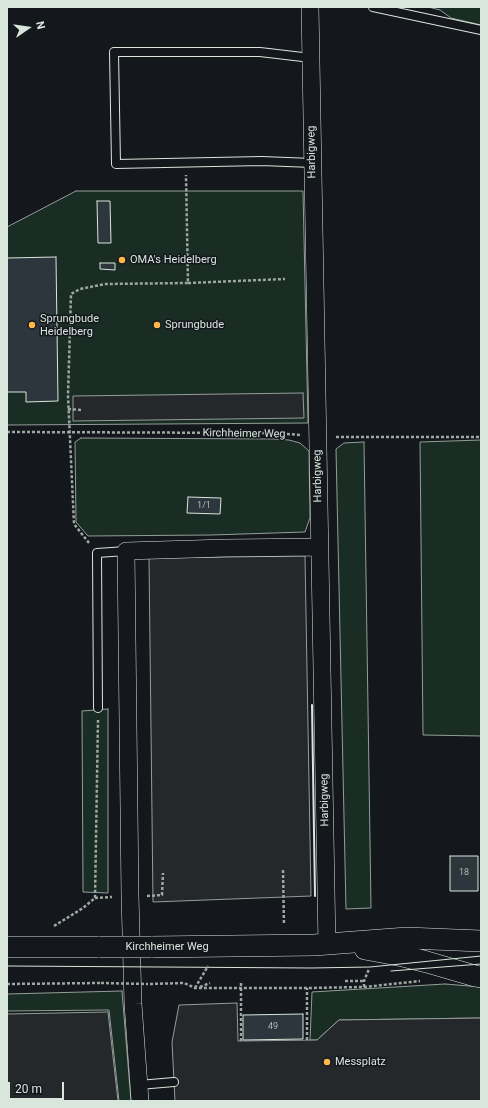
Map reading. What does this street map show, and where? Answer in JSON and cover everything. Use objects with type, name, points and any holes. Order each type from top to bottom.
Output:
[{"type":"street","name":"Harbigweg","points":[[310,7],[327,944]]},
{"type":"street","points":[[140,1093],[133,1004],[130,896],[126,550],[319,547]]},
{"type":"street","name":"Kirchheimer Weg","points":[[7,947],[284,946],[407,938],[481,940]]},
{"type":"street","name":"Kirchheimer Weg","points":[[327,944],[396,954],[475,976],[481,976]]},
{"type":"lane","points":[[373,7],[481,30]]},
{"type":"lane","points":[[311,58],[260,52],[114,52],[116,164],[262,161],[312,163]]},
{"type":"lane","points":[[98,708],[97,553],[126,550]]},
{"type":"lane","points":[[140,1093],[174,1082]]},
{"type":"path","points":[[185,163],[188,283]]},
{"type":"path","points":[[97,553],[74,524],[68,409],[71,294],[80,289],[105,284],[188,283],[285,279]]},
{"type":"path","points":[[68,409],[81,410]]},
{"type":"path","name":"Kirchheimer Weg","points":[[7,432],[275,433],[317,437],[481,437]]},
{"type":"path","points":[[52,928],[83,908],[94,898],[98,708]]},
{"type":"path","points":[[282,870],[283,921]]},
{"type":"path","points":[[162,895],[163,873]]},
{"type":"path","points":[[195,988],[210,963]]},
{"type":"path","points":[[345,981],[364,980]]},
{"type":"path","points":[[7,984],[184,983],[195,988],[307,988],[364,987],[427,981]]},
{"type":"path","points":[[195,988],[210,983]]},
{"type":"path","points":[[241,983],[241,1041]]},
{"type":"path","points":[[307,988],[307,1040]]},
{"type":"green space","points":[[428,7],[481,7],[481,25],[451,18],[440,10]]},
{"type":"green space","name":"Sprungbude","points":[[76,191],[303,191],[308,423],[7,425],[7,227]]},
{"type":"green space","points":[[81,438],[274,439],[289,440],[300,443],[309,451],[310,518],[305,532],[211,535],[88,536],[76,522],[75,442]]},
{"type":"green space","points":[[481,440],[481,736],[423,735],[420,442]]},
{"type":"green space","points":[[364,442],[371,908],[346,909],[336,449],[344,443]]},
{"type":"green space","points":[[108,709],[108,893],[83,892],[82,711]]},
{"type":"green space","points":[[445,984],[481,987],[481,1018],[339,1020],[317,1040],[310,1040],[312,992]]},
{"type":"green space","points":[[122,991],[131,1101],[119,1101],[109,1010],[7,1011],[7,994]]},
{"type":"shaded area","points":[[303,393],[304,418],[73,421],[73,396]]},
{"type":"shaded area","points":[[305,556],[311,896],[153,902],[149,558]]},
{"type":"shaded area","name":"Messplatz","points":[[237,1003],[238,1041],[317,1040],[339,1020],[481,1018],[481,1101],[175,1101],[172,1042],[179,1005]]},
{"type":"shaded area","points":[[108,1012],[118,1101],[7,1101],[7,1014]]},
{"type":"building","points":[[97,201],[110,201],[111,243],[98,243]]},
{"type":"building","name":"Sprungbude Heidelberg","points":[[56,257],[58,401],[26,402],[26,392],[7,392],[7,258]]},
{"type":"building","points":[[100,263],[115,263],[115,270],[100,269]]},
{"type":"building","points":[[188,497],[221,498],[220,514],[187,513]]},
{"type":"building","points":[[450,856],[478,856],[478,891],[450,891]]},
{"type":"building","points":[[303,1014],[303,1039],[243,1040],[243,1015]]},
{"type":"tram line","points":[[7,966],[370,967],[481,956]]},
{"type":"tram line","points":[[391,971],[481,964]]},
{"type":"wall","points":[[312,705],[315,896]]},
{"type":"place","name":"OMA's Heidelberg","points":[[122,260]]},
{"type":"place","name":"Sprungbude Heidelberg","points":[[32,325]]},
{"type":"place","name":"Sprungbude","points":[[157,325]]},
{"type":"place","name":"Messplatz","points":[[327,1062]]}]
